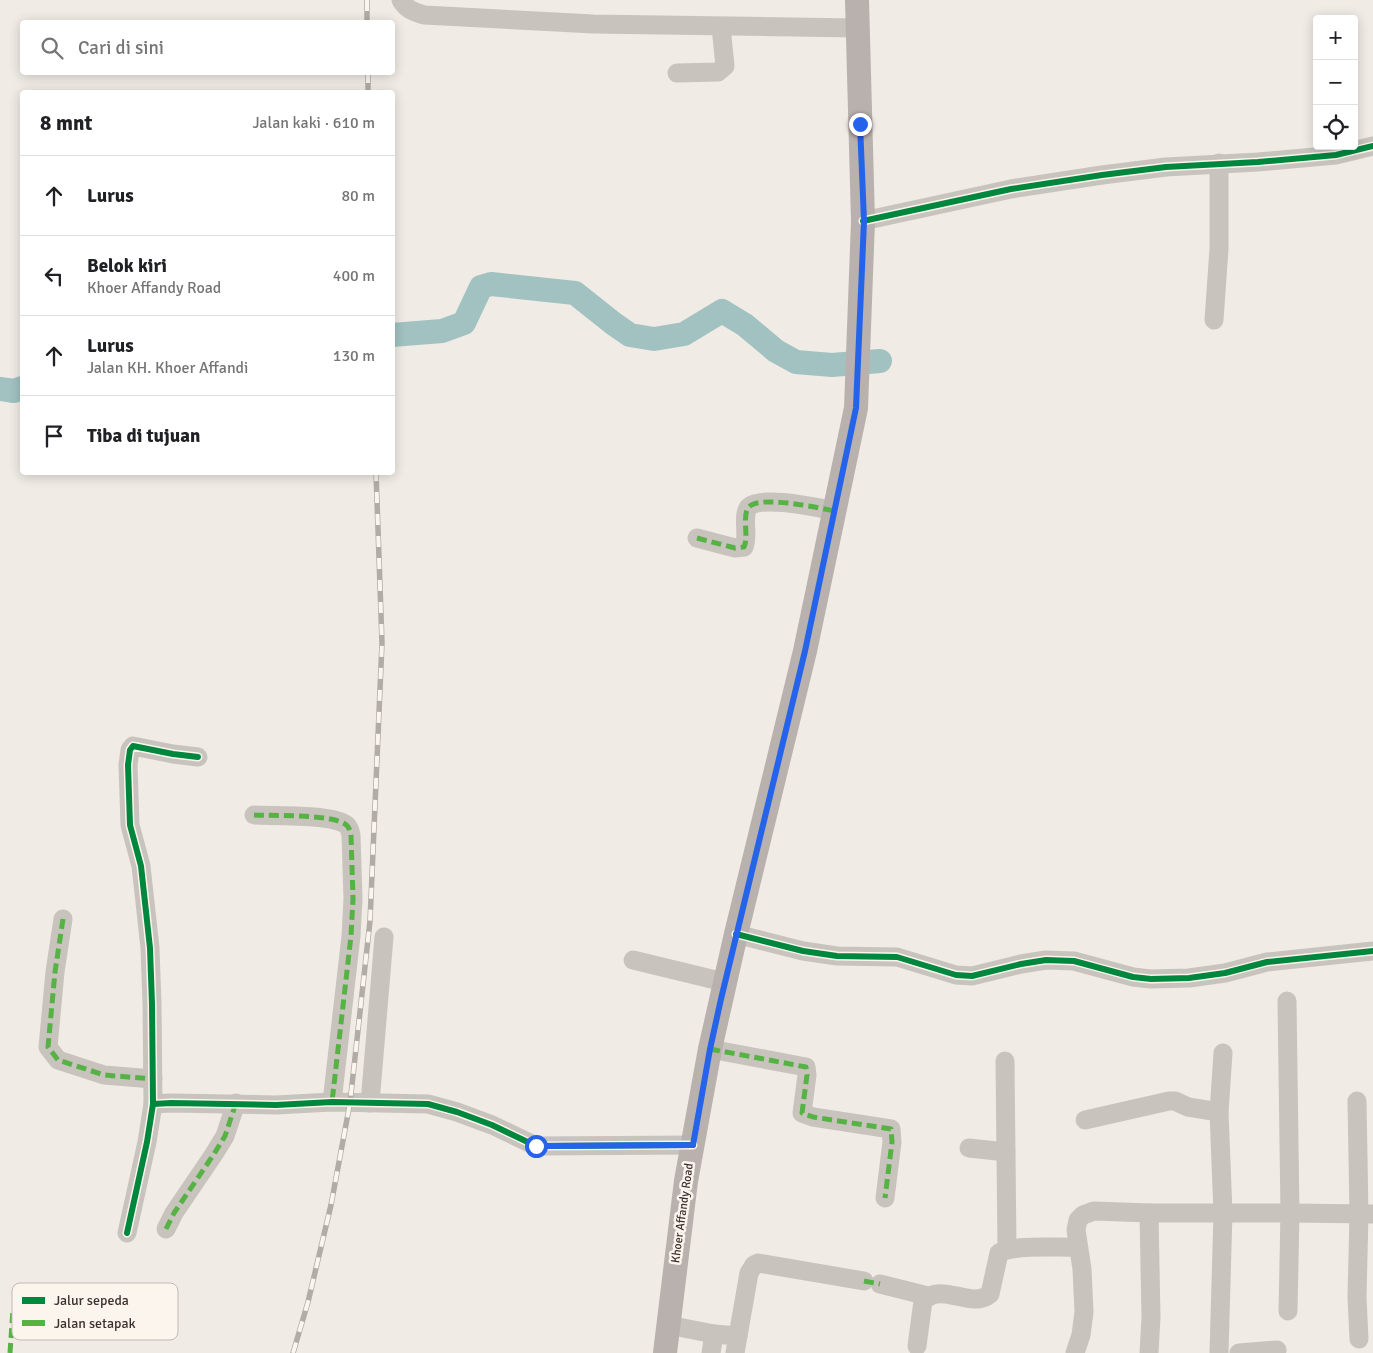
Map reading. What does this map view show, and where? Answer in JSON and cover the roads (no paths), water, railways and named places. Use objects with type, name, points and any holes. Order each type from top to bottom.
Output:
[{"type":"main road","name":"Khoer Affandy Road","points":[[665,1353],[686,1181],[710,1049],[724,982],[805,651],[856,408],[864,221],[857,0]]},
{"type":"street","points":[[401,0],[411,11],[424,15],[593,24],[858,28]]},
{"type":"street","points":[[678,73],[718,72],[722,70],[725,66],[720,27]]},
{"type":"street","points":[[864,221],[1011,189],[1166,167],[1336,155],[1373,146]]},
{"type":"street","points":[[1214,320],[1219,249],[1219,163]]},
{"type":"street","points":[[698,538],[735,548],[744,547],[747,512],[751,505],[757,502],[774,502],[835,511]]},
{"type":"street","points":[[128,1232],[147,1142],[152,1104],[150,948],[141,866],[130,825],[128,765],[130,750],[133,746],[198,757]]},
{"type":"street","points":[[254,815],[329,818],[345,824],[351,834],[353,899],[332,1102]]},
{"type":"street","points":[[63,919],[55,972],[48,1048],[58,1060],[104,1075],[152,1079]]},
{"type":"street","points":[[736,934],[803,951],[837,956],[898,957],[956,975],[972,976],[1005,967],[1046,960],[1074,961],[1133,978],[1189,978],[1225,973],[1267,962],[1373,950]]},
{"type":"street","points":[[370,1103],[384,937]]},
{"type":"street","points":[[634,960],[724,982]]},
{"type":"street","points":[[1287,1002],[1290,1212],[1288,1311]]},
{"type":"street","points":[[710,1049],[806,1067],[807,1075],[802,1113],[813,1117],[891,1129],[892,1142],[885,1198]]},
{"type":"street","points":[[1219,1353],[1223,1213],[1219,1112],[1223,1053]]},
{"type":"street","points":[[1005,1061],[1007,1249]]},
{"type":"street","points":[[1085,1120],[1169,1101],[1174,1101],[1188,1107],[1219,1112]]},
{"type":"street","points":[[1357,1101],[1366,1214],[1357,1297],[1359,1339]]},
{"type":"street","points":[[152,1104],[171,1102],[276,1105],[332,1102],[435,1106],[492,1125],[536,1146],[693,1145]]},
{"type":"street","points":[[166,1229],[174,1213],[225,1136],[236,1103]]},
{"type":"street","points":[[968,1148],[1006,1152]]},
{"type":"street","points":[[1075,1353],[1081,1335],[1084,1312],[1077,1225],[1078,1220],[1083,1215],[1094,1211],[1366,1214]]},
{"type":"street","points":[[1149,1213],[1151,1317],[1149,1353]]},
{"type":"street","points":[[668,1325],[714,1334],[736,1345],[749,1273],[754,1265],[758,1263],[872,1283],[928,1296],[939,1293],[979,1299],[990,1294],[998,1253],[1007,1249],[1078,1248]]},
{"type":"street","points":[[917,1346],[923,1301],[928,1296]]},
{"type":"street","points":[[711,1353],[714,1334]]},
{"type":"street","points":[[1239,1353],[1277,1350]]},
{"type":"waterway","points":[[395,335],[442,331],[464,323],[481,287],[491,284],[575,293],[630,335],[654,339],[684,334],[722,311],[745,325],[776,351],[796,362],[832,365],[880,361]]},
{"type":"waterway","points":[[0,389],[14,391],[20,389]]},
{"type":"railway","points":[[367,0],[367,20]]},
{"type":"railway","points":[[368,75],[368,90]]},
{"type":"railway","points":[[293,1353],[308,1302],[331,1205],[350,1103],[370,921],[382,643],[376,475]]}]
